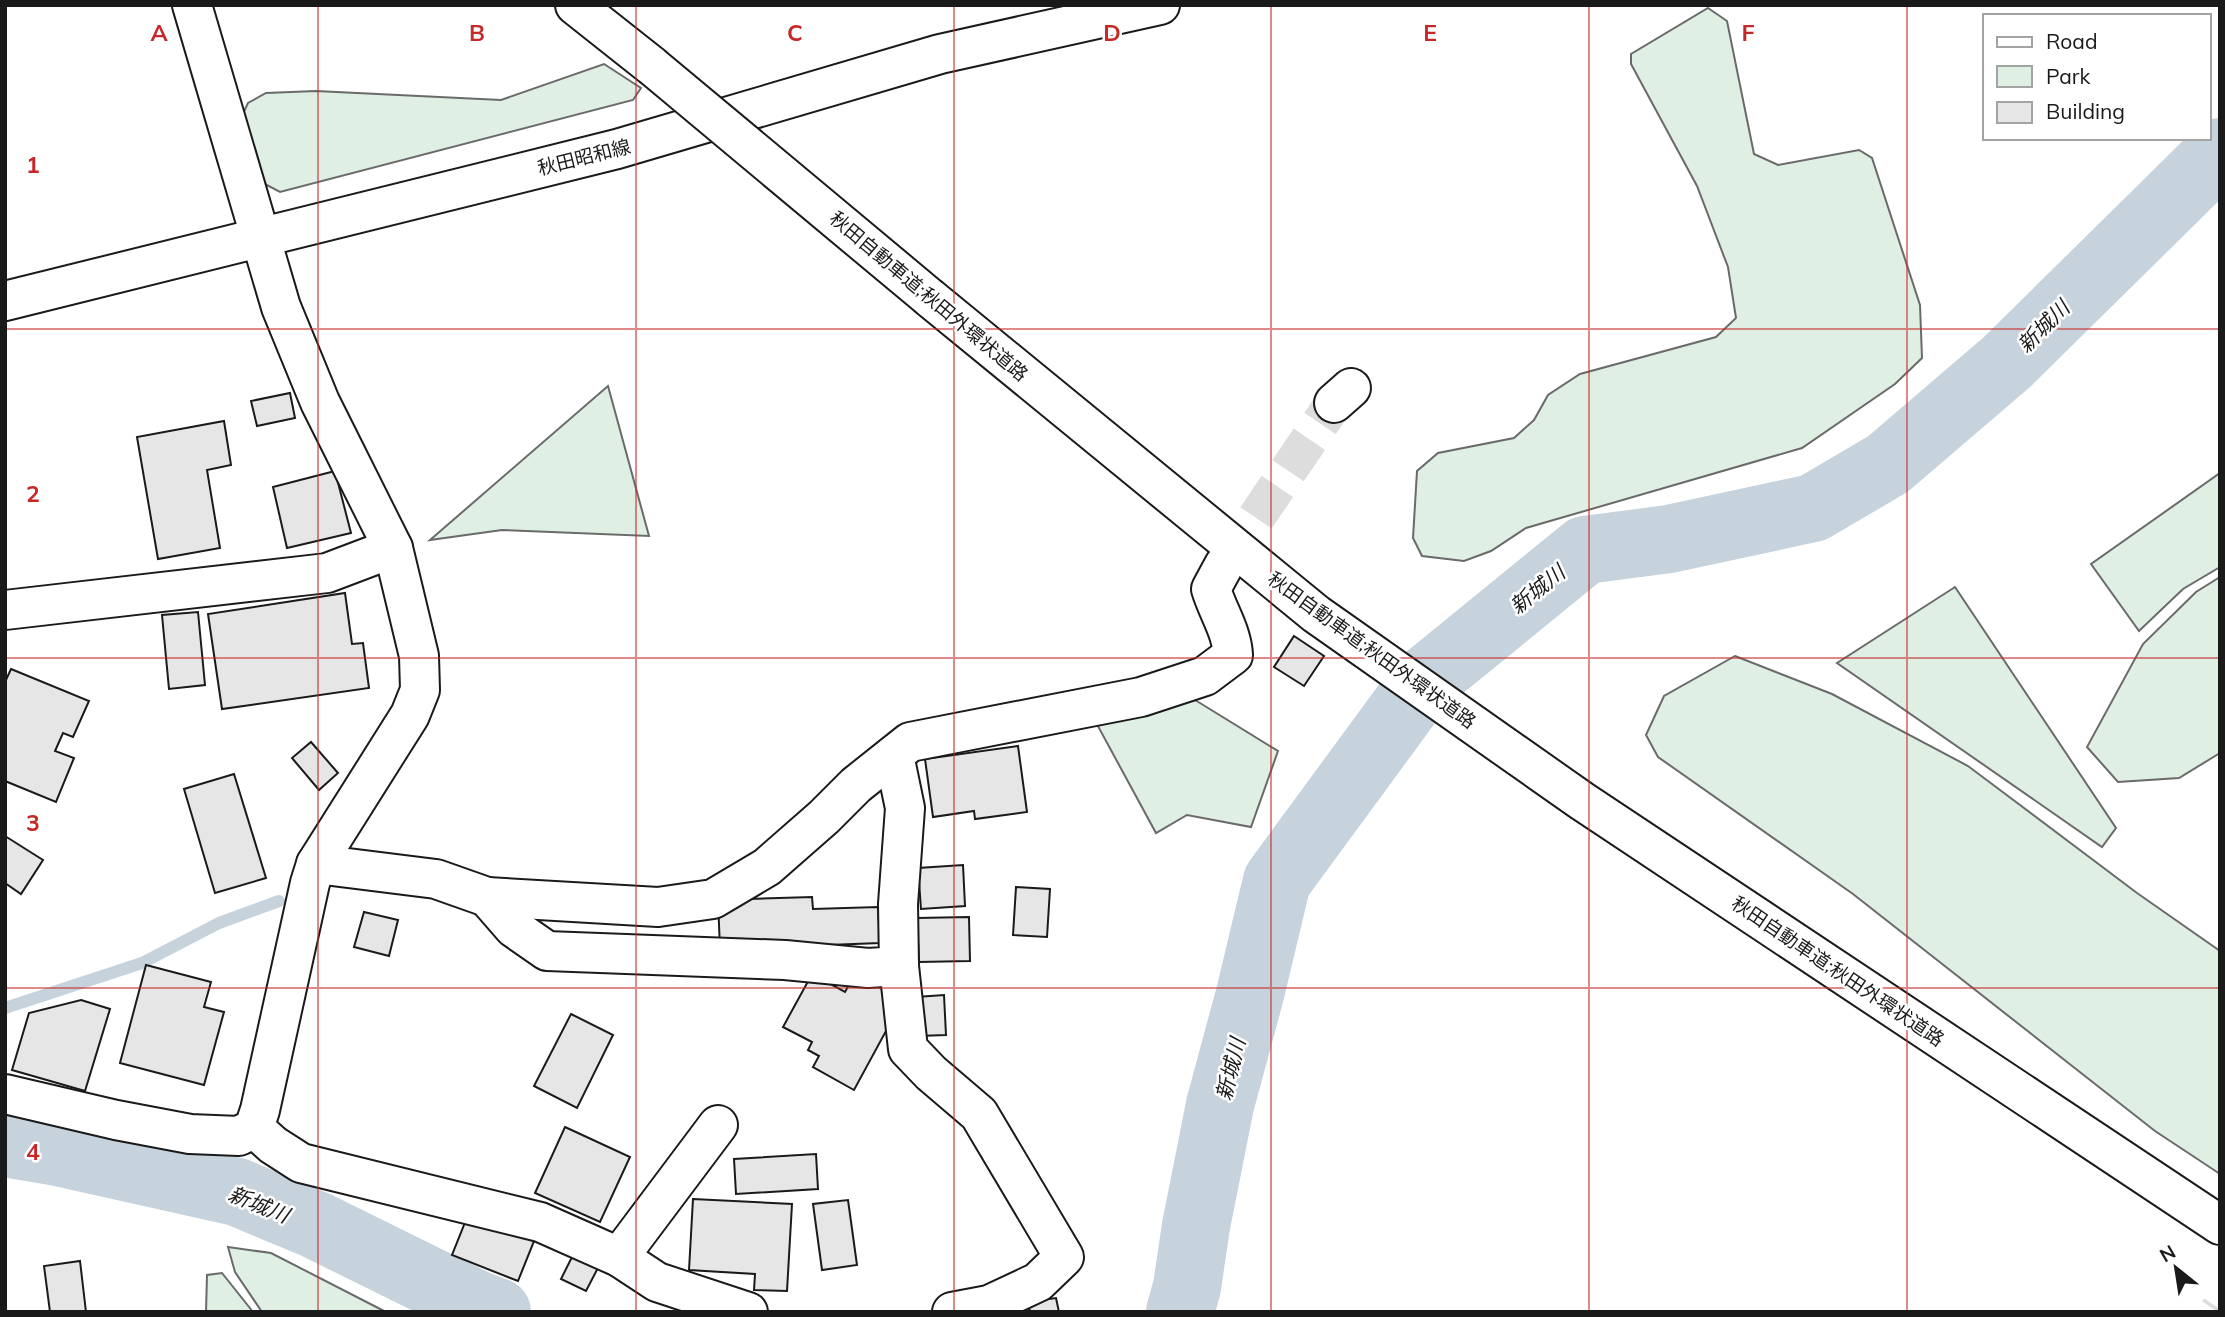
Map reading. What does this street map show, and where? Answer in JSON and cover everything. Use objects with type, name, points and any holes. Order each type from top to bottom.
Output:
[{"type":"main road","points":[[5,1094],[190,1134],[239,1136],[254,1128],[316,864],[410,715],[420,690],[419,656],[393,548],[320,402],[281,307],[192,5]]},
{"type":"main road","name":"秋田自動車道;秋田外環状道路","points":[[575,5],[1316,614],[1582,801],[2220,1224]]},
{"type":"main road","name":"秋田昭和線","points":[[5,301],[617,149],[940,54],[1160,5]]},
{"type":"main road","points":[[5,610],[327,573],[393,548]]},
{"type":"main road","points":[[316,864],[436,879],[488,897],[659,907],[713,899],[767,867],[856,785],[909,742],[1141,697],[1205,677],[1233,655],[1233,639],[1218,612],[1211,589],[1223,565]]},
{"type":"main road","points":[[894,755],[905,808],[898,904],[899,966],[908,1049],[931,1073],[979,1114],[1064,1257],[1038,1282],[989,1305],[952,1312]]},
{"type":"main road","points":[[488,897],[514,928],[547,951],[785,960],[867,968],[899,966]]},
{"type":"main road","points":[[619,1257],[718,1125]]},
{"type":"main road","points":[[254,1128],[273,1145],[301,1163],[540,1222],[619,1257],[657,1282],[748,1312]]},
{"type":"green space","points":[[1708,8],[1727,21],[1754,154],[1778,165],[1859,150],[1872,158],[1920,305],[1922,358],[1895,384],[1802,448],[1526,528],[1491,551],[1464,561],[1422,556],[1413,538],[1417,471],[1438,453],[1514,438],[1534,420],[1548,395],[1580,374],[1716,337],[1736,318],[1728,267],[1697,186],[1631,64],[1631,54]]},
{"type":"green space","points":[[604,64],[641,88],[633,100],[280,192],[261,182],[240,120],[248,103],[266,93],[316,91],[501,100]]},
{"type":"green space","points":[[608,386],[649,536],[502,530],[430,540]]},
{"type":"green space","points":[[2220,473],[2220,567],[2183,589],[2139,631],[2091,564]]},
{"type":"green space","points":[[2220,577],[2220,753],[2179,778],[2118,782],[2087,747],[2143,644],[2196,592]]},
{"type":"green space","points":[[1955,587],[2116,828],[2102,847],[1837,663]]},
{"type":"green space","points":[[1735,656],[1832,694],[1968,766],[2137,893],[2220,951],[2220,1174],[2155,1131],[1853,894],[1658,757],[1646,735],[1664,696]]},
{"type":"green space","points":[[1187,695],[1278,751],[1251,827],[1187,815],[1156,833],[1093,717]]},
{"type":"green space","points":[[228,1247],[271,1253],[386,1312],[262,1312],[235,1272]]},
{"type":"green space","points":[[222,1273],[253,1312],[206,1312],[207,1275]]},
{"type":"building","points":[[290,393],[295,418],[257,426],[251,401]]},
{"type":"building","points":[[224,421],[231,465],[207,470],[220,548],[158,559],[137,437]]},
{"type":"building","points":[[335,471],[351,533],[287,548],[273,487]]},
{"type":"building","points":[[345,593],[352,644],[363,643],[369,688],[222,709],[208,614]]},
{"type":"building","points":[[198,612],[205,685],[169,689],[162,615]]},
{"type":"building","points":[[1294,636],[1324,656],[1304,686],[1274,667]]},
{"type":"building","points":[[11,669],[89,701],[73,737],[63,733],[55,751],[74,758],[56,802],[5,781],[5,682]]},
{"type":"building","points":[[311,742],[338,773],[319,790],[292,758]]},
{"type":"building","points":[[1018,746],[1027,812],[975,819],[974,811],[933,817],[925,759]]},
{"type":"building","points":[[234,774],[266,878],[215,893],[184,789]]},
{"type":"building","points":[[5,836],[43,860],[21,894],[5,883]]},
{"type":"building","points":[[963,865],[965,906],[921,909],[918,868]]},
{"type":"building","points":[[1016,887],[1050,889],[1047,937],[1013,935]]},
{"type":"building","points":[[812,897],[813,909],[878,907],[880,943],[720,949],[718,900]]},
{"type":"building","points":[[364,912],[398,920],[389,956],[354,947]]},
{"type":"building","points":[[969,917],[970,961],[919,962],[917,918]]},
{"type":"building","points":[[146,965],[211,982],[204,1007],[224,1012],[204,1085],[120,1063]]},
{"type":"building","points":[[812,974],[845,992],[855,974],[897,997],[892,1020],[854,1090],[813,1067],[819,1056],[808,1050],[812,1042],[783,1027]]},
{"type":"building","points":[[944,995],[946,1035],[918,1036],[916,997]]},
{"type":"building","points":[[81,1000],[110,1009],[85,1091],[12,1070],[29,1013]]},
{"type":"building","points":[[571,1014],[613,1035],[577,1108],[534,1086]]},
{"type":"building","points":[[565,1127],[630,1157],[600,1222],[535,1193]]},
{"type":"building","points":[[816,1154],[818,1189],[736,1194],[734,1159]]},
{"type":"building","points":[[693,1199],[792,1204],[787,1291],[754,1290],[755,1274],[689,1270]]},
{"type":"building","points":[[848,1200],[857,1265],[822,1270],[813,1204]]},
{"type":"building","points":[[468,1215],[534,1241],[518,1281],[452,1255]]},
{"type":"building","points":[[576,1249],[601,1262],[586,1291],[561,1279]]},
{"type":"building","points":[[80,1261],[86,1312],[50,1312],[44,1266]]},
{"type":"building","points":[[1056,1298],[1059,1312],[1030,1312],[1028,1302]]},
{"type":"waterway","name":"新城川","points":[[1180,1312],[1187,1287],[1220,1105],[1277,881],[1423,682],[1585,550],[1669,539],[1813,508],[1888,464],[2007,362],[2220,152]]},
{"type":"waterway","points":[[5,1008],[142,963],[219,923],[279,901]]},
{"type":"waterway","name":"新城川","points":[[5,1143],[58,1152],[237,1192],[316,1225],[497,1312]]},
{"type":"tunnel","points":[[1224,565],[1334,403]]}]
